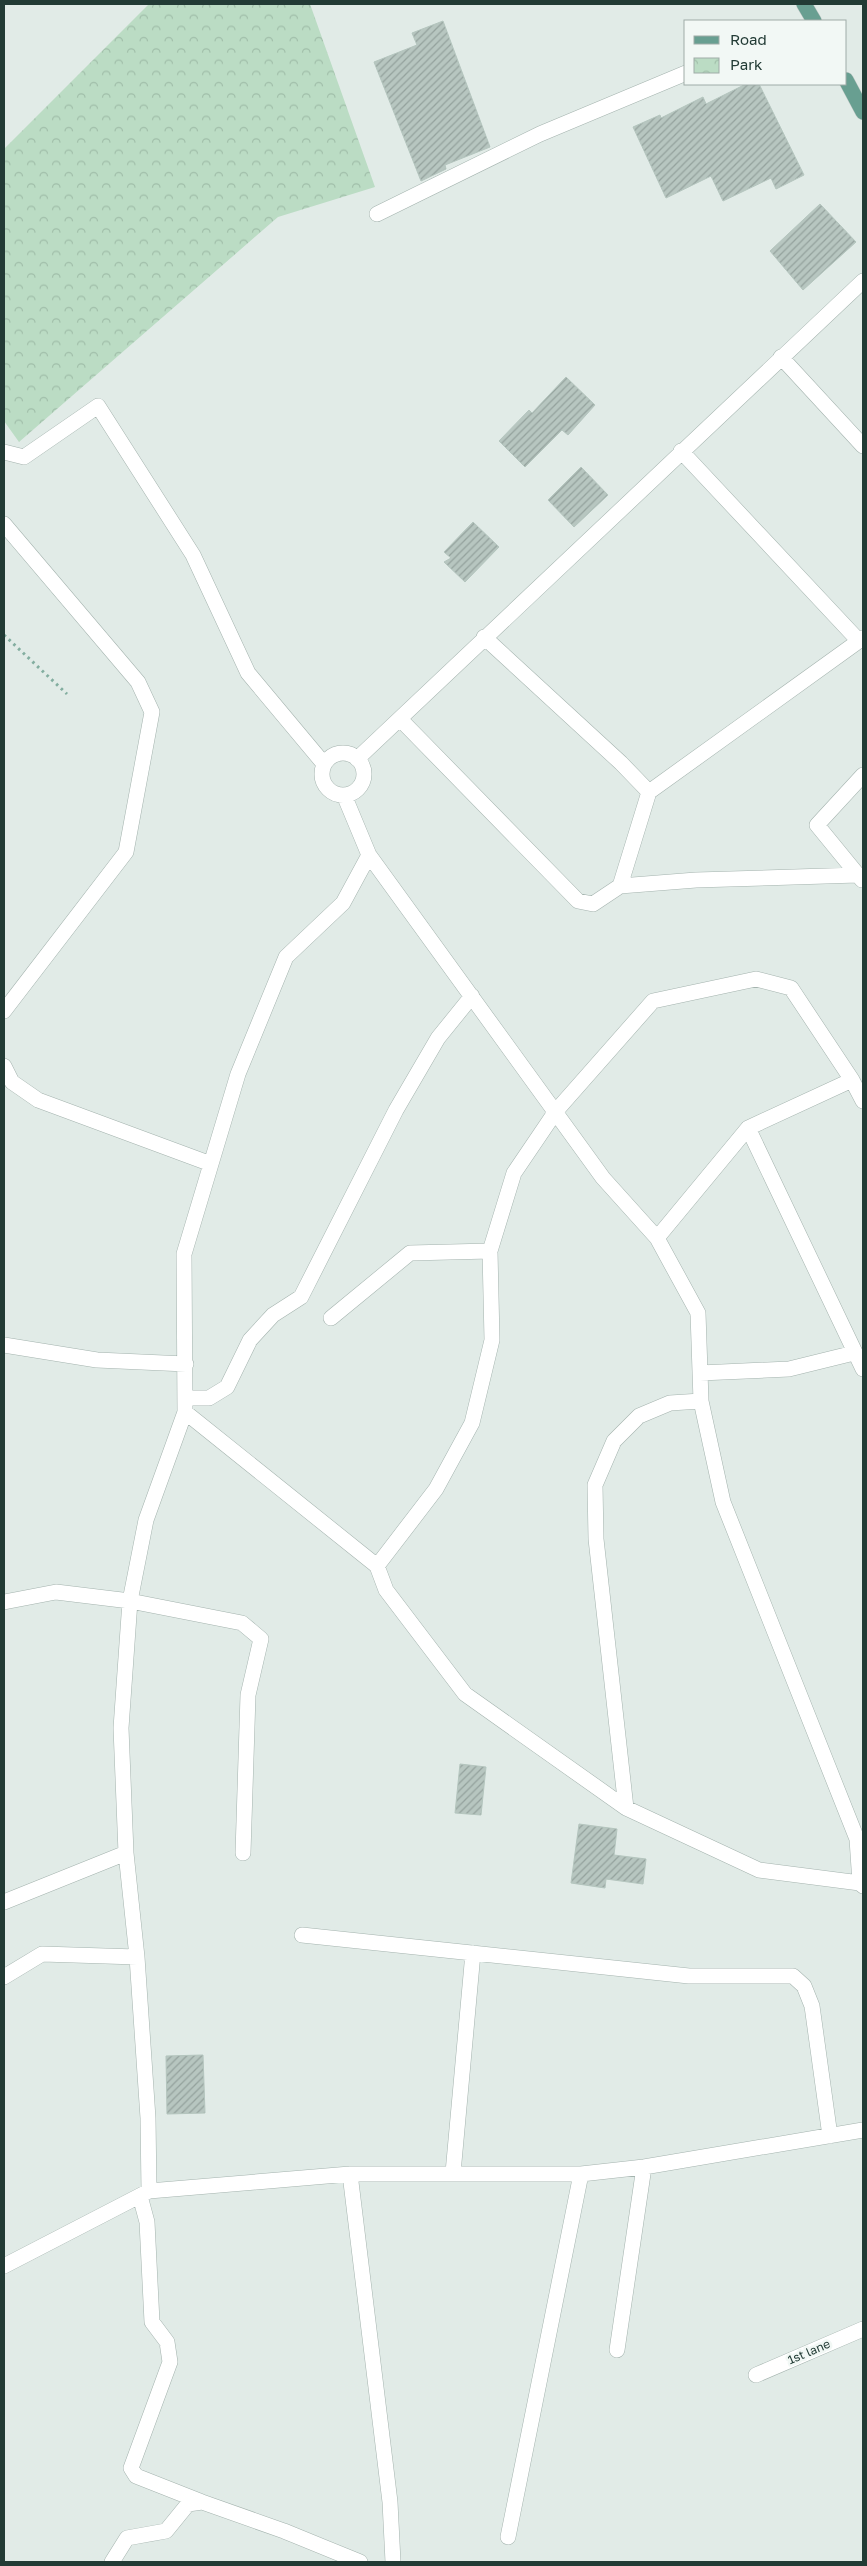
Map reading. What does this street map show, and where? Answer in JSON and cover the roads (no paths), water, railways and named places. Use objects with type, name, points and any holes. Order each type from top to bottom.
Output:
[{"type":"main road","points":[[847,82],[863,112]]},
{"type":"street","points":[[377,214],[540,134],[684,74]]},
{"type":"street","points":[[357,758],[680,451],[863,281]]},
{"type":"street","points":[[781,357],[863,446]]},
{"type":"street","points":[[4,452],[24,457],[98,406],[193,555],[248,673],[324,764]]},
{"type":"street","points":[[620,886],[649,792],[861,639],[680,451]]},
{"type":"street","points":[[4,524],[138,682],[152,712],[126,852],[4,1011]]},
{"type":"street","points":[[484,637],[621,763],[649,792]]},
{"type":"street","points":[[400,719],[578,901],[593,904],[620,886],[696,880],[861,878]]},
{"type":"street","points":[[335,754],[351,754],[357,758],[364,773],[362,781],[352,792],[344,795],[336,794],[328,789],[323,782],[324,764],[335,754]]},
{"type":"street","points":[[861,878],[818,825],[863,775]]},
{"type":"street","points":[[186,1405],[377,1566],[386,1590],[465,1694],[626,1808],[759,1870],[862,1884],[860,1833],[723,1502],[701,1402],[698,1313],[657,1238],[603,1178],[369,855],[344,795]]},
{"type":"street","points":[[360,2562],[284,2531],[136,2476],[131,2468],[170,2362],[166,2342],[152,2322],[144,2193],[148,2118],[137,1957],[126,1854],[121,1728],[130,1601],[146,1520],[186,1405],[184,1254],[238,1074],[286,957],[343,903],[369,855]]},
{"type":"street","points":[[377,1566],[436,1489],[472,1423],[492,1340],[490,1251],[514,1173],[556,1111],[653,1001],[756,979],[791,988],[852,1080],[863,1101]]},
{"type":"street","points":[[186,1405],[209,1398],[227,1387],[250,1340],[273,1315],[301,1297],[396,1110],[438,1038],[472,996]]},
{"type":"street","points":[[4,1066],[12,1082],[38,1100],[210,1164]]},
{"type":"street","points":[[657,1238],[748,1128],[852,1080]]},
{"type":"street","points":[[748,1128],[863,1369]]},
{"type":"street","points":[[330,1318],[410,1253],[490,1251]]},
{"type":"street","points":[[4,1345],[96,1360],[186,1364]]},
{"type":"street","points":[[700,1373],[789,1369],[854,1353]]},
{"type":"street","points":[[626,1808],[596,1539],[595,1485],[614,1441],[639,1416],[670,1403],[701,1402]]},
{"type":"street","points":[[4,1602],[56,1592],[130,1601],[242,1623],[262,1639],[248,1695],[243,1852]]},
{"type":"street","points":[[4,1902],[126,1854]]},
{"type":"street","points":[[302,1935],[689,1976],[792,1976],[804,1986],[812,2006],[830,2136]]},
{"type":"street","points":[[454,2172],[473,1953]]},
{"type":"street","points":[[4,1977],[42,1954],[137,1957]]},
{"type":"street","points":[[4,2266],[144,2193],[350,2174],[454,2172],[581,2174],[644,2167],[863,2130]]},
{"type":"street","points":[[617,2350],[644,2167]]},
{"type":"street","points":[[350,2174],[390,2502],[393,2562]]},
{"type":"street","points":[[508,2538],[581,2174]]},
{"type":"street","name":"1st lane","points":[[756,2375],[863,2329]]},
{"type":"street","points":[[112,2562],[127,2538],[166,2531],[188,2504],[202,2502]]}]
